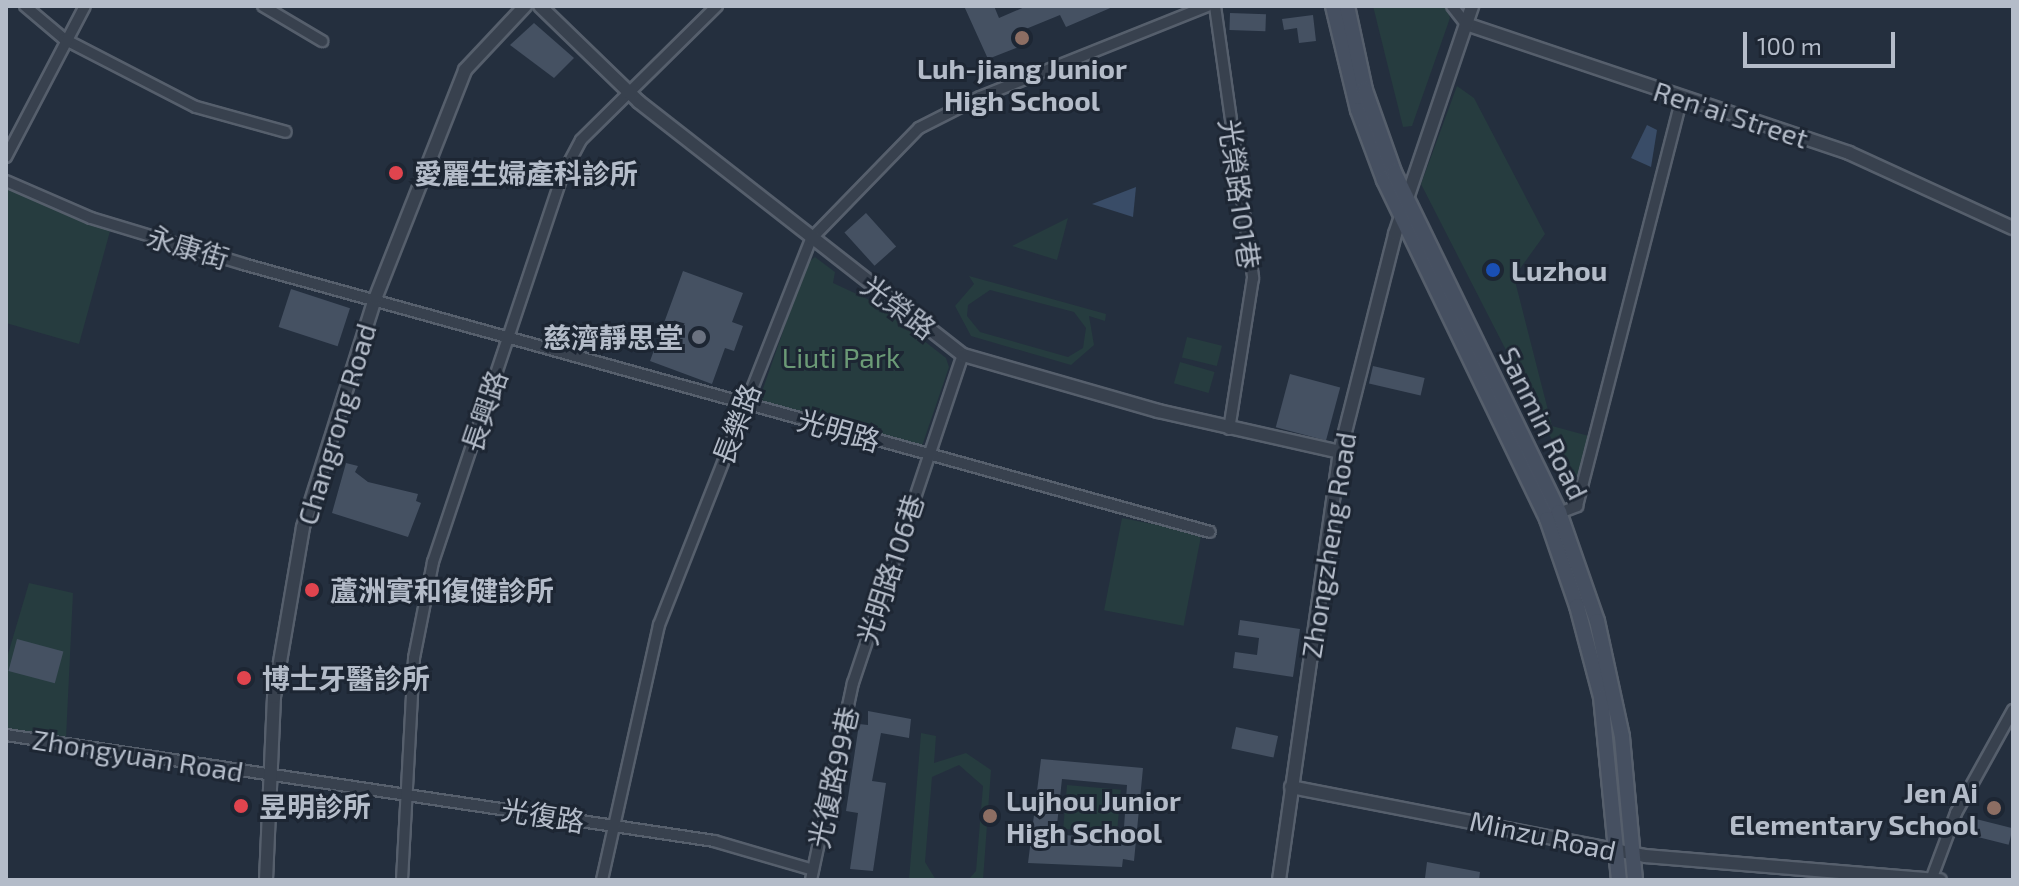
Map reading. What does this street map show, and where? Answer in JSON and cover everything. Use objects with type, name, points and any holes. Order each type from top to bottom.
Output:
[{"type":"main road","name":"Sanmin Road","points":[[1333,6],[1358,110],[1553,515],[1610,670],[1635,880]]},
{"type":"main road","name":"Sanmin Road","points":[[1347,6],[1373,114],[1404,208]]},
{"type":"main road","name":"Sanmin Road","points":[[1553,515],[1601,697],[1619,880]]},
{"type":"street","points":[[25,6],[64,39],[196,107],[286,132]]},
{"type":"street","points":[[6,157],[64,39],[85,6]]},
{"type":"street","points":[[263,6],[322,41]]},
{"type":"street","name":"Changrong Road","points":[[266,880],[270,775],[283,617],[300,542],[375,299],[465,70],[525,6]]},
{"type":"street","name":"光榮路","points":[[540,6],[627,92],[963,355],[1229,429],[1340,452]]},
{"type":"street","name":"長興路","points":[[402,880],[414,658],[433,562],[563,174],[581,140],[717,6]]},
{"type":"street","name":"長樂路","points":[[602,880],[659,625],[811,239],[919,128],[980,97],[1207,6]]},
{"type":"street","name":"光榮路101巷","points":[[1215,6],[1253,278],[1229,429]]},
{"type":"street","points":[[1452,6],[1466,24]]},
{"type":"street","name":"Zhongzheng Road","points":[[1279,880],[1340,452],[1404,208],[1472,6]]},
{"type":"street","name":"Ren'ai Street","points":[[1466,24],[1849,153],[2013,228]]},
{"type":"street","points":[[1553,515],[1577,506],[1682,98]]},
{"type":"street","name":"永康街","points":[[6,181],[91,218],[375,299]]},
{"type":"street","name":"光明路","points":[[375,299],[1210,532]]},
{"type":"street","name":"光明路106巷","points":[[853,683],[963,355]]},
{"type":"street","name":"光復路99巷","points":[[812,875],[853,683]]},
{"type":"street","points":[[1934,880],[1956,813],[2013,710]]},
{"type":"street","name":"Zhongyuan Road","points":[[6,735],[270,775]]},
{"type":"street","name":"光復路","points":[[270,775],[714,841],[812,875]]},
{"type":"street","name":"Minzu Road","points":[[1291,787],[1617,849],[1634,855],[1934,880]]},
{"type":"green space","points":[[1373,6],[1447,6],[1450,18],[1412,126],[1403,127]]},
{"type":"green space","points":[[1457,86],[1474,98],[1545,234],[1514,277],[1552,426],[1589,436],[1576,487],[1421,184]]},
{"type":"green space","points":[[6,180],[112,224],[79,344],[6,323]]},
{"type":"green space","points":[[1068,218],[1057,260],[1012,246]]},
{"type":"green space","name":"Liuti Park","points":[[815,257],[835,272],[833,283],[874,302],[946,358],[949,367],[922,446],[759,400],[807,263]]},
{"type":"green space","points":[[969,276],[1106,314],[1105,321],[1089,316],[1094,345],[1071,365],[971,336],[955,306],[974,284]],"holes":[[[990,290],[1074,312],[1086,328],[1083,348],[1068,357],[980,332],[967,316],[968,305]]]},
{"type":"green space","points":[[1187,337],[1222,346],[1217,366],[1182,357]]},
{"type":"green space","points":[[1180,362],[1215,372],[1209,393],[1174,383]]},
{"type":"green space","points":[[1122,518],[1202,533],[1184,626],[1104,610]]},
{"type":"green space","points":[[29,583],[73,593],[66,738],[6,729],[6,661]]},
{"type":"green space","points":[[921,733],[936,736],[934,763],[966,753],[991,770],[983,880],[968,880],[976,871],[983,786],[959,765],[932,777],[925,862],[936,880],[909,880]]},
{"type":"green space","points":[[1067,785],[1121,790],[1117,834],[1063,829]]},
{"type":"water","points":[[1647,125],[1657,130],[1651,167],[1631,158]]},
{"type":"water","points":[[1136,187],[1133,217],[1092,204]]},
{"type":"building","points":[[964,6],[994,6],[999,18],[1027,6],[1115,6],[1066,27],[1060,15],[1016,33],[1021,46],[988,59]]},
{"type":"building","points":[[1230,13],[1266,14],[1265,31],[1229,30]]},
{"type":"building","points":[[1313,15],[1316,41],[1299,43],[1297,28],[1284,30],[1282,19]]},
{"type":"building","points":[[534,23],[574,58],[554,78],[510,45]]},
{"type":"building","points":[[866,213],[896,246],[875,266],[844,232]]},
{"type":"building","name":"慈濟靜思堂","points":[[683,271],[743,293],[732,322],[743,326],[734,351],[725,348],[712,384],[650,361]]},
{"type":"building","points":[[291,289],[350,308],[338,346],[279,327]]},
{"type":"building","points":[[1373,366],[1425,378],[1421,395],[1369,384]]},
{"type":"building","points":[[1290,374],[1340,387],[1326,441],[1276,427]]},
{"type":"building","points":[[346,463],[358,466],[355,472],[368,482],[418,494],[416,501],[421,503],[408,537],[332,513]]},
{"type":"building","points":[[1240,620],[1300,629],[1293,677],[1233,668],[1235,652],[1257,655],[1259,638],[1238,635]]},
{"type":"building","points":[[17,639],[63,651],[55,683],[8,671]]},
{"type":"building","points":[[868,711],[911,719],[909,738],[881,733],[872,781],[886,783],[873,871],[850,869],[858,813],[846,811],[859,724],[868,725]]},
{"type":"building","points":[[1236,727],[1278,736],[1273,757],[1231,749]]},
{"type":"building","points":[[1041,759],[1143,768],[1134,861],[1123,859],[1122,867],[1028,863]],"holes":[[[1062,779],[1127,785],[1123,841],[1056,834]]]},
{"type":"building","points":[[1972,818],[2013,828],[2009,845],[1968,834]]},
{"type":"building","points":[[1427,862],[1480,872],[1479,880],[1425,878]]},
{"type":"place","name":"Luh-jiang Junior High School","points":[[1022,38]]},
{"type":"place","name":"愛麗生婦產科診所","points":[[396,173]]},
{"type":"place","name":"Luzhou","points":[[1493,270]]},
{"type":"place","name":"慈濟靜思堂","points":[[699,337]]},
{"type":"place","name":"蘆洲實和復健診所","points":[[312,590]]},
{"type":"place","name":"博士牙醫診所","points":[[244,678]]},
{"type":"place","name":"昱明診所","points":[[241,806]]},
{"type":"place","name":"Jen Ai Elementary School","points":[[1994,808]]},
{"type":"place","name":"Lujhou Junior High School","points":[[990,816]]}]
